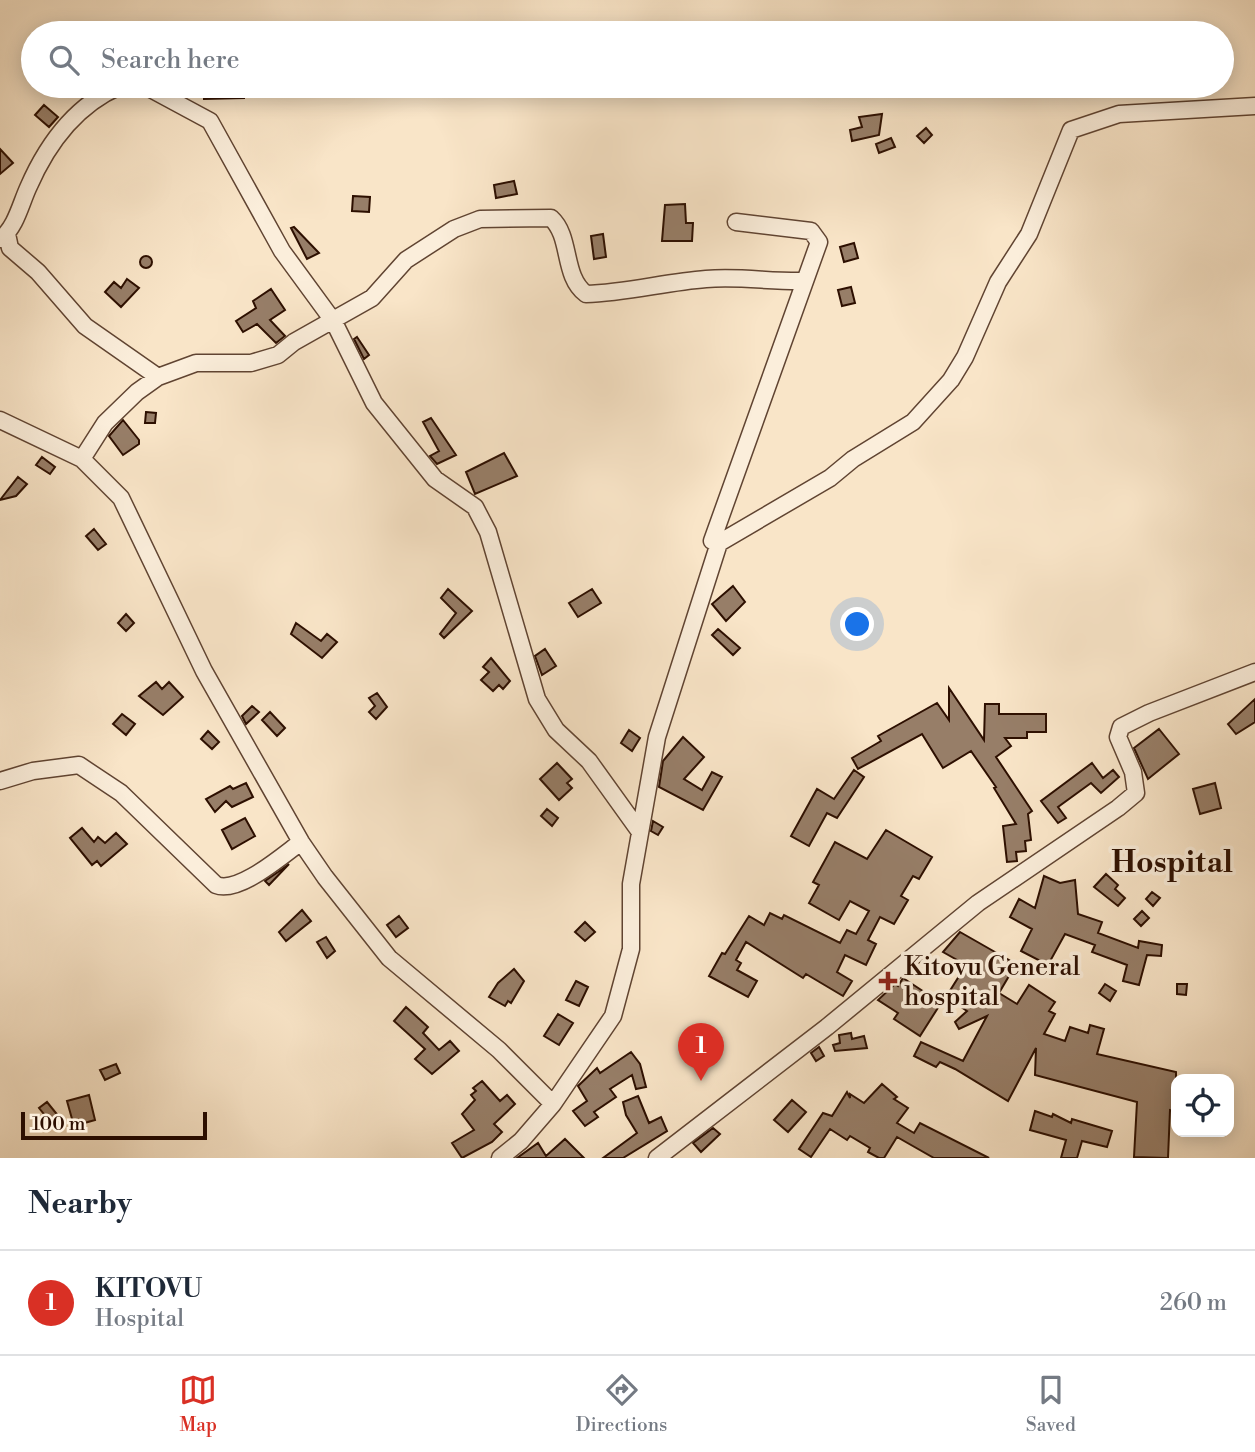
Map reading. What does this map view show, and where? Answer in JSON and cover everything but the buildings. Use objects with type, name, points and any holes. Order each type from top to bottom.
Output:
[{"type":"street","points":[[99,98],[80,109],[63,128],[29,185],[4,237],[10,248],[38,272],[85,326],[158,377]]},
{"type":"street","points":[[167,98],[210,121],[282,251],[334,322],[374,403],[435,479],[475,506],[488,531],[537,699],[556,730],[589,761],[640,832]]},
{"type":"street","points":[[500,1158],[521,1141],[553,1104],[613,1016],[631,949],[631,884],[657,737],[719,543],[811,489],[913,422],[951,380],[965,357],[998,282],[1029,234],[1071,130],[1119,114],[1255,106]]},
{"type":"street","points":[[82,459],[105,423],[137,392],[158,377],[197,363],[251,363],[278,355],[294,342],[334,322],[372,298],[406,260],[454,229],[480,219],[551,218],[566,249],[574,283],[586,294],[705,279],[750,277],[805,281]]},
{"type":"street","points":[[719,543],[712,541],[819,242],[811,230],[736,222]]},
{"type":"street","points":[[0,420],[82,459],[121,498],[204,671],[301,842],[389,958],[499,1050],[553,1104]]},
{"type":"street","points":[[657,1158],[827,1027],[978,904],[1136,793],[1133,772],[1118,737],[1121,727],[1149,713],[1255,672]]},
{"type":"street","points":[[0,781],[33,771],[79,765],[121,793],[216,885],[223,888],[246,880],[301,842]]},
{"type":"place","name":"Kitovu General hospital","points":[[888,981]]},
{"type":"place","name":"KITOVU","points":[[701,1081]]},
{"type":"district","name":"Hospital","points":[[1172,862]]}]
